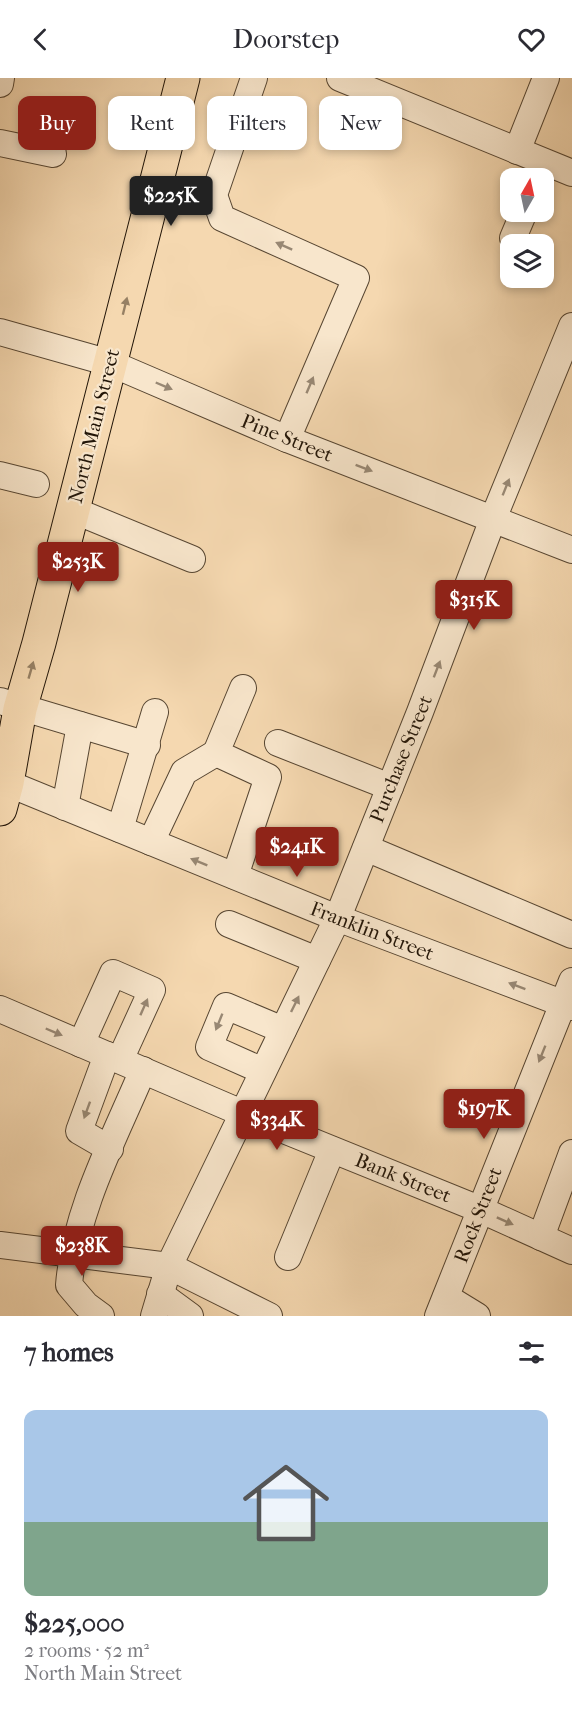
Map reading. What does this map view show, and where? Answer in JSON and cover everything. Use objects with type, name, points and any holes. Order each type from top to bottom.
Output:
[{"type":"main road","name":"North Main Street","points":[[4,796],[10,705],[73,510],[183,78]]},
{"type":"street","points":[[0,84],[1,78]]},
{"type":"street","points":[[254,78],[214,195],[222,218],[356,278],[288,439]]},
{"type":"street","points":[[340,78],[517,151],[538,168]]},
{"type":"street","points":[[517,151],[546,78]]},
{"type":"street","points":[[0,143],[53,154]]},
{"type":"street","points":[[554,171],[572,173]]},
{"type":"street","name":"Purchase Street","points":[[157,1305],[169,1266],[337,918],[493,519],[572,326]]},
{"type":"street","name":"Pine Street","points":[[0,332],[110,363],[288,439],[572,550]]},
{"type":"street","points":[[0,475],[36,484]]},
{"type":"street","points":[[73,510],[192,559]]},
{"type":"street","points":[[152,842],[184,772],[216,753],[243,688]]},
{"type":"street","points":[[10,705],[147,746]]},
{"type":"street","points":[[120,829],[147,746],[155,712]]},
{"type":"street","points":[[65,807],[80,725]]},
{"type":"street","points":[[278,743],[390,787]]},
{"type":"street","points":[[216,753],[268,777],[235,876]]},
{"type":"street","name":"Franklin Street","points":[[4,796],[65,807],[337,918],[569,997]]},
{"type":"street","points":[[366,848],[572,935]]},
{"type":"street","points":[[229,924],[317,960]]},
{"type":"street","points":[[81,1044],[113,973],[152,990],[123,1062],[79,1131],[110,1149]]},
{"type":"street","name":"Rock Street","points":[[442,1306],[479,1209],[569,997]]},
{"type":"street","points":[[263,1071],[209,1047],[226,1006],[283,1030]]},
{"type":"street","name":"Bank Street","points":[[0,1009],[242,1113],[479,1209],[572,1251]]},
{"type":"street","points":[[101,1316],[86,1305],[69,1285],[72,1254],[82,1217],[110,1149],[123,1062]]},
{"type":"street","points":[[288,1257],[332,1149]]},
{"type":"street","points":[[541,1237],[572,1154]]},
{"type":"street","points":[[0,1245],[169,1266],[269,1316]]},
{"type":"street","points":[[157,1305],[190,1316]]},
{"type":"street","points":[[442,1306],[477,1316]]}]
